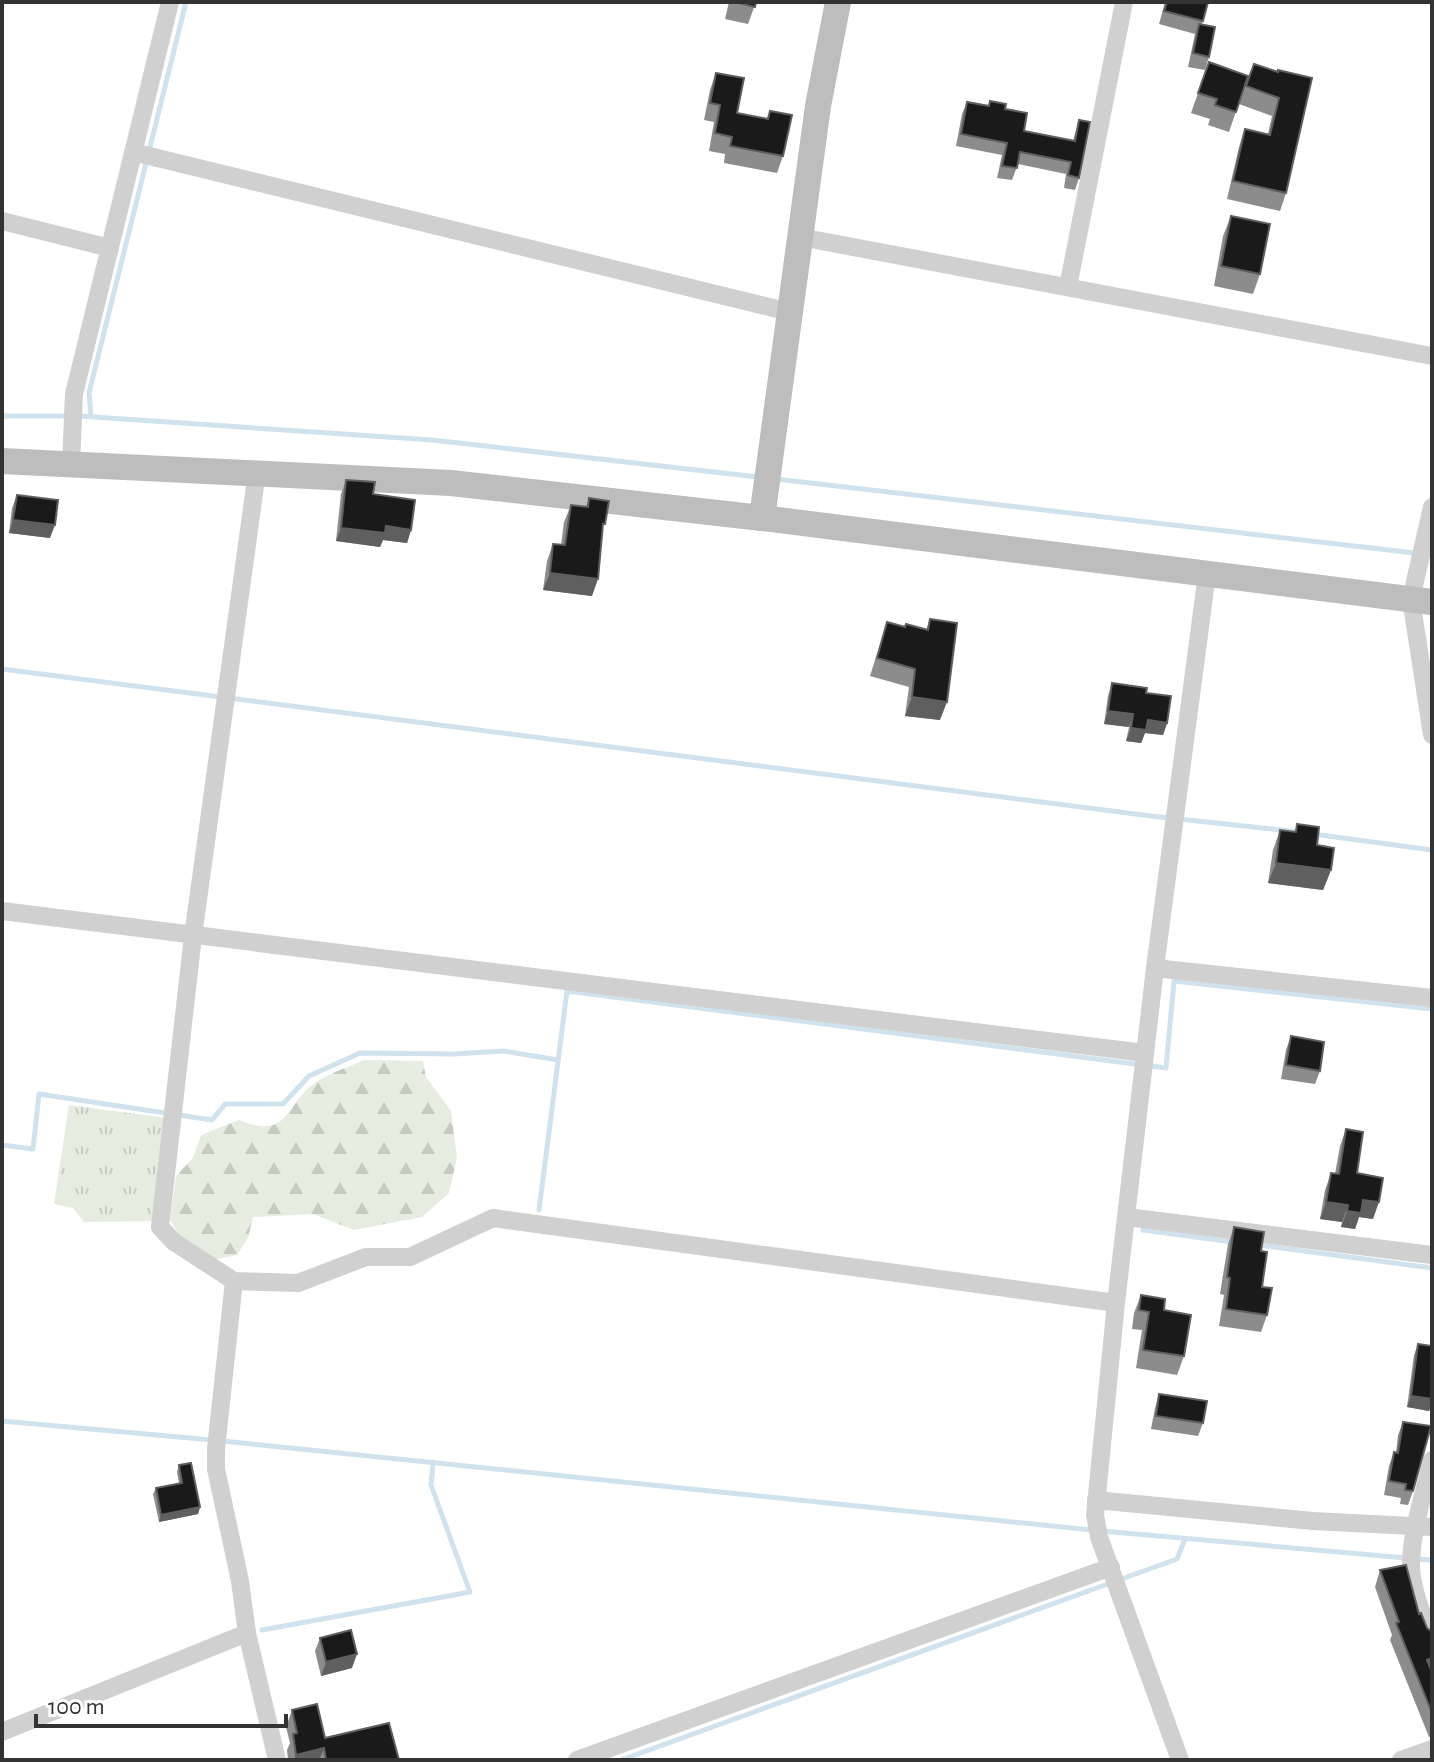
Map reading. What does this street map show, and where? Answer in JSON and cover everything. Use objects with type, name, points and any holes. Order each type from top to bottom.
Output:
[{"type":"street","points":[[71,464],[74,394],[110,248],[143,154],[170,2]]},
{"type":"street","points":[[762,518],[818,106],[838,2]]},
{"type":"street","points":[[1068,287],[1124,2]]},
{"type":"street","points":[[143,154],[790,312]]},
{"type":"street","points":[[2,221],[110,248]]},
{"type":"street","points":[[800,237],[1432,356]]},
{"type":"street","points":[[2,461],[451,483],[762,518],[1421,600]]},
{"type":"street","points":[[257,472],[193,936],[160,1227],[174,1242],[234,1281],[298,1283],[366,1257],[410,1257],[493,1218],[1116,1303]]},
{"type":"street","points":[[1432,507],[1420,554],[1432,735]]},
{"type":"street","points":[[1180,1760],[1099,1537],[1096,1508],[1155,968],[1207,574]]},
{"type":"street","points":[[2,911],[1145,1061]]},
{"type":"street","points":[[1155,968],[1432,998]]},
{"type":"street","points":[[1127,1217],[1432,1255]]},
{"type":"street","points":[[234,1281],[216,1442],[216,1469],[240,1581],[247,1633],[277,1760]]},
{"type":"street","points":[[1432,1460],[1424,1526],[1412,1559],[1418,1603],[1432,1639]]},
{"type":"street","points":[[1096,1508],[1424,1526]]},
{"type":"street","points":[[577,1760],[1114,1576]]},
{"type":"street","points":[[2,1732],[247,1633]]},
{"type":"street","points":[[1401,1760],[1432,1749]]},
{"type":"green space","points":[[364,1060],[423,1061],[426,1077],[451,1111],[457,1158],[449,1193],[422,1217],[354,1230],[313,1214],[253,1217],[248,1238],[237,1255],[214,1260],[181,1238],[170,1220],[176,1176],[193,1158],[201,1135],[239,1120],[269,1126],[278,1123],[307,1089],[335,1072]]},
{"type":"green space","points":[[69,1105],[167,1118],[153,1221],[84,1222],[73,1208],[54,1204]]},
{"type":"building","points":[[735,2],[756,2],[755,7]]},
{"type":"building","points":[[1167,2],[1208,2],[1203,21],[1164,11]]},
{"type":"building","points":[[1199,24],[1215,27],[1209,57],[1193,53]]},
{"type":"building","points":[[1209,62],[1248,76],[1236,112],[1215,105],[1217,99],[1198,93]]},
{"type":"building","points":[[1254,64],[1312,78],[1286,193],[1233,181],[1245,129],[1270,135],[1279,98],[1246,86]]},
{"type":"building","points":[[716,73],[744,78],[737,113],[768,119],[770,111],[792,115],[783,156],[730,146],[732,137],[715,133],[720,105],[710,103]]},
{"type":"building","points":[[990,101],[1006,104],[1005,109],[1027,113],[1024,131],[1075,141],[1079,120],[1090,122],[1079,178],[1068,175],[1071,162],[1020,152],[1017,168],[1002,166],[1007,143],[961,134],[967,102],[989,106]]},
{"type":"building","points":[[1231,216],[1270,224],[1260,274],[1221,266]]},
{"type":"building","points":[[346,480],[375,482],[373,494],[415,500],[411,530],[386,526],[385,533],[341,528]]},
{"type":"building","points":[[17,495],[58,500],[55,525],[13,520]]},
{"type":"building","points":[[589,498],[609,501],[603,524],[598,579],[550,573],[553,544],[565,545],[571,505],[588,507]]},
{"type":"building","points":[[930,619],[957,623],[947,702],[912,697],[915,669],[877,658],[887,622],[928,630]]},
{"type":"building","points":[[1112,683],[1147,688],[1146,693],[1171,696],[1167,723],[1148,720],[1146,730],[1131,728],[1133,714],[1108,711]]},
{"type":"building","points":[[1297,824],[1319,827],[1317,845],[1334,848],[1331,870],[1276,863],[1280,830],[1296,832]]},
{"type":"building","points":[[1291,1036],[1324,1042],[1320,1071],[1286,1065]]},
{"type":"building","points":[[1346,1129],[1363,1132],[1357,1173],[1383,1178],[1379,1202],[1363,1200],[1361,1213],[1347,1211],[1348,1205],[1326,1202],[1331,1173],[1339,1174]]},
{"type":"building","points":[[1234,1227],[1264,1232],[1261,1251],[1267,1252],[1262,1287],[1272,1288],[1267,1315],[1226,1309]]},
{"type":"building","points":[[1141,1295],[1165,1299],[1164,1310],[1191,1315],[1184,1356],[1143,1350],[1149,1312],[1139,1310]]},
{"type":"building","points":[[1418,1344],[1432,1346],[1432,1399],[1411,1396]]},
{"type":"building","points":[[1159,1394],[1207,1401],[1203,1423],[1156,1416]]},
{"type":"building","points":[[1403,1422],[1431,1426],[1413,1491],[1405,1490],[1406,1484],[1389,1481]]},
{"type":"building","points":[[191,1463],[200,1507],[161,1515],[156,1488],[182,1483],[179,1465]]},
{"type":"building","points":[[1406,1565],[1419,1614],[1432,1632],[1432,1658],[1427,1660],[1432,1672],[1432,1713],[1396,1623],[1399,1622],[1380,1570]]},
{"type":"building","points":[[351,1630],[357,1654],[326,1662],[320,1638]]},
{"type":"building","points":[[317,1704],[325,1738],[389,1723],[399,1760],[326,1760],[324,1748],[296,1755],[293,1734],[297,1733],[292,1710]]},
{"type":"waterway","points":[[91,416],[89,393],[186,2]]},
{"type":"waterway","points":[[2,416],[69,416]]},
{"type":"waterway","points":[[79,416],[432,440],[758,477]]},
{"type":"waterway","points":[[776,479],[1432,555]]},
{"type":"waterway","points":[[2,669],[1151,816],[1299,832]]},
{"type":"waterway","points":[[1313,834],[1432,850]]},
{"type":"waterway","points":[[539,1210],[567,991],[1166,1068],[1174,981],[1432,1009]]},
{"type":"waterway","points":[[2,1145],[33,1149],[39,1094],[212,1120],[225,1104],[283,1104],[309,1076],[360,1053],[504,1051],[558,1060]]},
{"type":"waterway","points":[[1143,1230],[1233,1242]]},
{"type":"waterway","points":[[1259,1245],[1432,1268]]},
{"type":"waterway","points":[[2,1421],[212,1440]]},
{"type":"waterway","points":[[222,1441],[1092,1530]]},
{"type":"waterway","points":[[262,1630],[470,1592],[431,1485],[433,1462]]},
{"type":"waterway","points":[[1102,1531],[1406,1558]]},
{"type":"waterway","points":[[621,1760],[1177,1559],[1185,1539]]},
{"type":"waterway","points":[[1416,1559],[1432,1560]]}]
